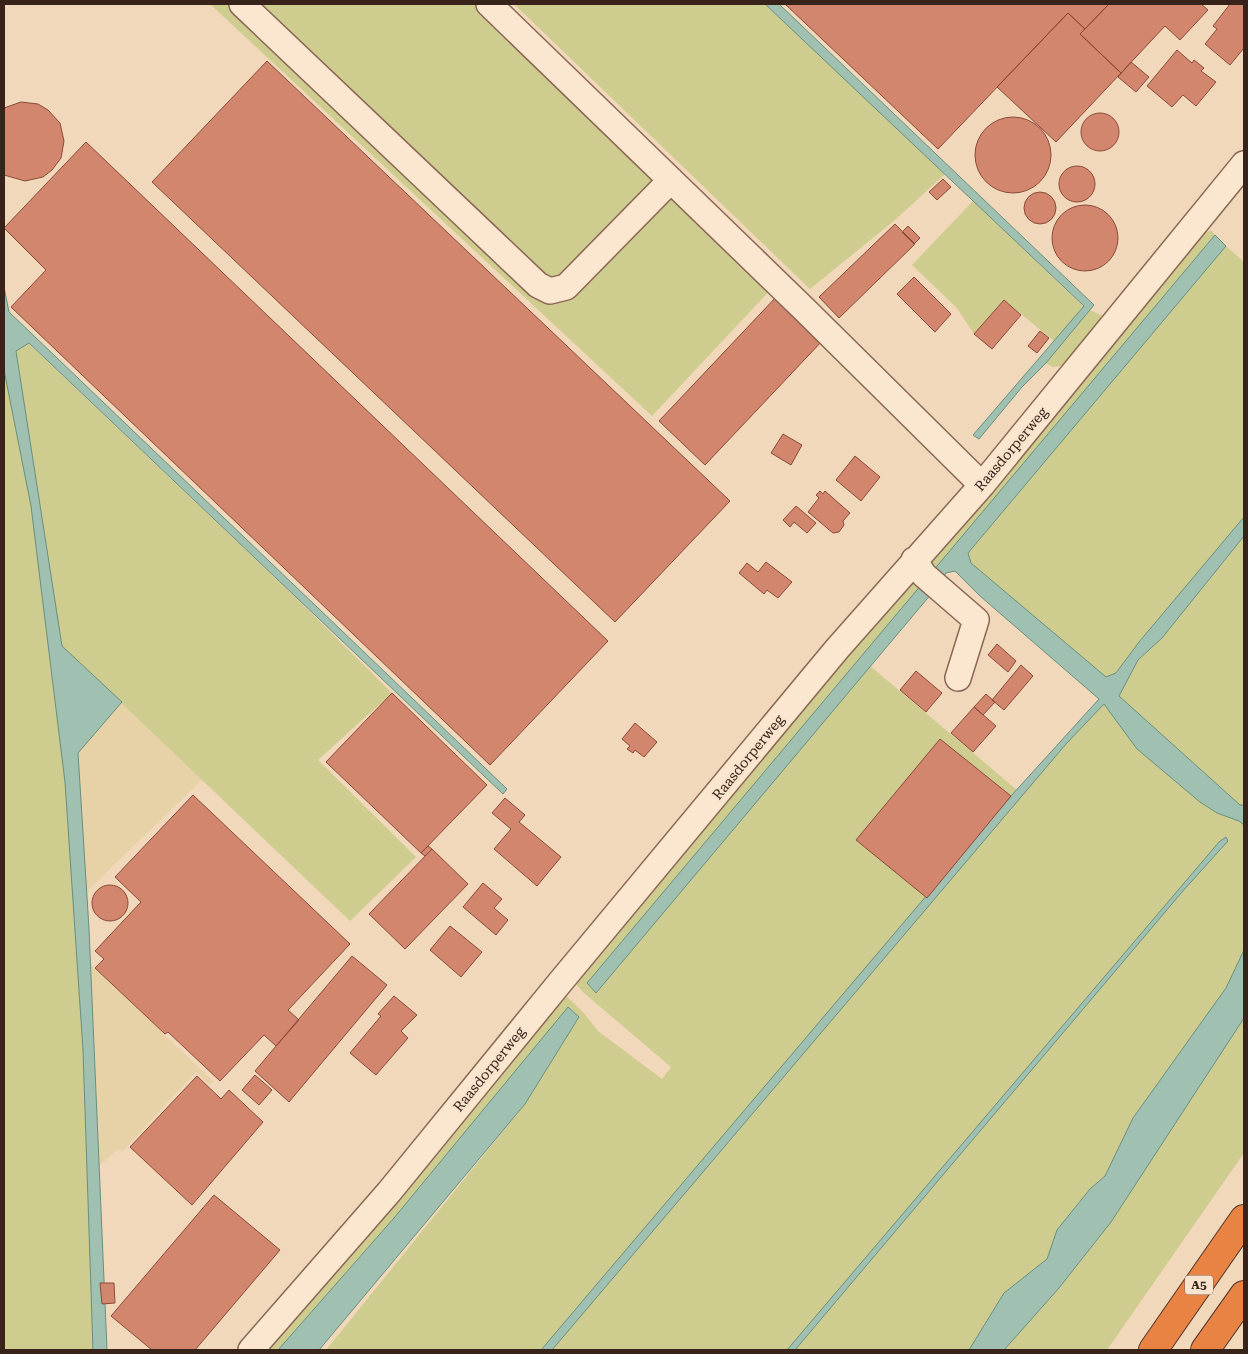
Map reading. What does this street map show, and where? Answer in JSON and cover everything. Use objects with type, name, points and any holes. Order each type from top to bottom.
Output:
[{"type":"highway","name":"A5","points":[[1153,1350],[1244,1219]]},
{"type":"highway","points":[[1205,1350],[1244,1295]]},
{"type":"street","points":[[242,4],[538,285],[550,291],[566,286],[672,180]]},
{"type":"street","points":[[489,4],[672,180],[982,485]]},
{"type":"street","name":"Raasdorperweg","points":[[251,1350],[389,1192],[837,649],[926,575],[982,485],[1244,164]]},
{"type":"street","points":[[926,575],[976,620],[958,678]]},
{"type":"shaded area","points":[[210,4],[481,4],[774,286],[652,416]]},
{"type":"shaded area","points":[[514,4],[765,4],[945,174],[895,220],[810,289]]},
{"type":"shaded area","points":[[765,4],[779,4],[1094,305],[979,439],[973,435],[1084,306]]},
{"type":"shaded area","points":[[973,201],[1084,307],[1054,341],[1004,300],[974,334],[957,308],[912,265]]},
{"type":"shaded area","points":[[1211,230],[1215,235],[932,573],[927,560],[1189,243]]},
{"type":"shaded area","points":[[1215,235],[1226,246],[968,553],[971,563],[1106,677],[1116,673],[1139,642],[1244,517],[1244,536],[1162,638],[1138,660],[1119,696],[1240,805],[1244,805],[1244,825],[1239,821],[1217,813],[1200,802],[1137,749],[1104,704],[1066,744],[552,1350],[541,1350],[1011,796],[1099,699],[980,596],[955,571],[946,573],[932,593],[596,993],[587,983]]},
{"type":"shaded area","points":[[1226,246],[1244,262],[1244,517],[1139,642],[1116,673],[1106,678],[971,563],[968,553]]},
{"type":"shaded area","points":[[4,287],[9,312],[507,789],[503,794],[29,343],[16,351],[62,646],[122,702],[78,753],[89,929],[107,1350],[93,1350],[83,1050],[65,782],[31,506],[4,370]]},
{"type":"shaded area","points":[[1090,310],[1105,317],[1063,366],[1052,367],[1046,363]]},
{"type":"shaded area","points":[[28,343],[294,596],[392,693],[318,760],[416,857],[350,921],[52,637],[76,828],[95,1350],[4,1350],[4,354],[16,351]]},
{"type":"shaded area","points":[[1244,536],[1244,805],[1240,805],[1119,696],[1138,660],[1162,638]]},
{"type":"shaded area","points":[[908,581],[923,583],[587,983],[596,993],[869,665],[1017,790],[541,1350],[326,1350],[525,1104],[579,1017],[568,1008],[394,1218],[278,1350],[258,1350],[562,992],[583,1012],[598,1031],[662,1079],[671,1067],[584,993],[574,982]]},
{"type":"shaded area","points":[[51,636],[202,780],[87,891],[76,828]]},
{"type":"shaded area","points":[[1105,703],[1137,749],[1200,802],[1217,813],[1239,821],[1244,825],[1244,950],[1226,988],[1133,1118],[1105,1176],[1090,1189],[1057,1230],[1047,1259],[1004,1293],[969,1350],[795,1350],[1182,892],[1228,841],[1226,837],[1219,842],[787,1350],[552,1350],[1066,744]]},
{"type":"shaded area","points":[[1226,837],[1228,841],[1182,892],[795,1350],[787,1350],[1219,842]]},
{"type":"shaded area","points":[[1244,950],[1244,1018],[1111,1222],[1059,1288],[1004,1350],[969,1350],[1004,1293],[1047,1259],[1057,1230],[1090,1189],[1105,1176],[1133,1118],[1226,988]]},
{"type":"shaded area","points":[[90,964],[213,1081],[210,1085],[196,1072],[123,1151],[117,1150],[99,1166]]},
{"type":"shaded area","points":[[568,1007],[579,1017],[525,1104],[319,1350],[278,1350],[394,1218]]},
{"type":"shaded area","points":[[1244,1018],[1244,1153],[1107,1350],[1004,1350],[1059,1288],[1111,1222]]},
{"type":"building","points":[[785,4],[1109,4],[1085,29],[1068,13],[938,149]]},
{"type":"building","points":[[1109,4],[1201,4],[1208,10],[1180,40],[1165,26],[1121,73],[1080,34]]},
{"type":"building","points":[[1230,4],[1244,4],[1244,48],[1230,65],[1205,44],[1217,29],[1213,26]]},
{"type":"building","points":[[1068,13],[1085,29],[1080,34],[1121,73],[1056,142],[997,87]]},
{"type":"building","points":[[1177,50],[1192,63],[1194,60],[1204,68],[1201,71],[1216,82],[1196,106],[1183,95],[1172,107],[1147,86]]},
{"type":"building","points":[[267,61],[730,501],[615,622],[152,182]]},
{"type":"building","points":[[1131,62],[1149,77],[1136,92],[1118,77]]},
{"type":"building","points":[[21,102],[38,104],[48,110],[60,123],[64,141],[61,158],[52,170],[43,177],[25,181],[4,175],[4,108]]},
{"type":"building","points":[[1100,113],[1114,118],[1119,132],[1114,146],[1100,151],[1086,146],[1081,132],[1086,118]]},
{"type":"building","points":[[1013,117],[1027,120],[1040,128],[1048,141],[1051,155],[1048,169],[1040,182],[1027,190],[1013,193],[999,190],[986,182],[978,169],[975,155],[978,141],[986,128],[999,120]]},
{"type":"building","points":[[86,142],[608,641],[490,765],[11,307],[46,270],[4,228]]},
{"type":"building","points":[[1077,166],[1084,167],[1090,171],[1094,177],[1094,191],[1090,197],[1084,201],[1077,202],[1070,201],[1064,197],[1060,191],[1059,184],[1060,177],[1064,171],[1070,167]]},
{"type":"building","points":[[943,179],[951,187],[937,200],[929,192]]},
{"type":"building","points":[[1040,192],[1052,196],[1056,208],[1052,220],[1040,224],[1028,220],[1024,208],[1028,196]]},
{"type":"building","points":[[1085,205],[1098,208],[1108,215],[1115,225],[1118,238],[1115,251],[1108,261],[1098,268],[1085,271],[1072,268],[1062,261],[1055,251],[1052,238],[1055,225],[1062,215],[1072,208]]},
{"type":"building","points":[[895,224],[915,244],[839,318],[819,297]]},
{"type":"building","points":[[908,226],[920,238],[914,244],[902,232]]},
{"type":"building","points":[[914,277],[951,314],[935,332],[897,294]]},
{"type":"building","points":[[778,295],[824,339],[705,465],[659,421]]},
{"type":"building","points":[[1004,300],[1021,315],[992,349],[974,334]]},
{"type":"building","points":[[1040,331],[1049,338],[1037,353],[1028,346]]},
{"type":"building","points":[[783,434],[802,445],[791,465],[771,453]]},
{"type":"building","points":[[855,456],[880,477],[861,501],[836,480]]},
{"type":"building","points":[[820,491],[823,494],[825,491],[850,513],[843,521],[844,525],[839,532],[833,533],[808,512],[819,498],[816,495]]},
{"type":"building","points":[[796,506],[816,523],[807,533],[794,522],[790,527],[783,520]]},
{"type":"building","points":[[766,562],[792,582],[778,598],[767,590],[764,594],[739,573],[747,563],[758,572]]},
{"type":"building","points":[[997,644],[1016,661],[1008,672],[988,655]]},
{"type":"building","points":[[1021,665],[1033,676],[1004,710],[992,700]]},
{"type":"building","points":[[916,671],[942,693],[926,712],[900,690]]},
{"type":"building","points":[[392,693],[487,785],[421,853],[326,762]]},
{"type":"building","points":[[986,694],[995,702],[983,715],[974,707]]},
{"type":"building","points":[[974,707],[996,726],[973,752],[951,733]]},
{"type":"building","points":[[635,723],[657,742],[644,757],[635,750],[633,753],[627,749],[630,746],[622,739]]},
{"type":"building","points":[[940,739],[1011,796],[927,898],[856,840]]},
{"type":"building","points":[[193,795],[350,944],[288,1010],[299,1020],[276,1046],[264,1035],[220,1081],[168,1032],[165,1034],[95,968],[104,959],[95,951],[141,902],[115,877]]},
{"type":"building","points":[[505,798],[525,815],[519,822],[561,857],[537,886],[494,849],[511,829],[492,813]]},
{"type":"building","points":[[428,846],[432,849],[425,856],[421,853]]},
{"type":"building","points":[[432,849],[468,884],[405,949],[369,914]]},
{"type":"building","points":[[483,883],[502,899],[494,908],[508,920],[496,935],[463,907]]},
{"type":"building","points":[[110,885],[117,886],[123,890],[127,896],[127,910],[123,916],[117,920],[110,921],[103,920],[97,916],[93,910],[92,903],[93,896],[97,890],[103,886]]},
{"type":"building","points":[[450,926],[482,952],[461,977],[430,950]]},
{"type":"building","points":[[352,956],[387,985],[289,1102],[255,1071]]},
{"type":"building","points":[[394,996],[417,1015],[401,1031],[408,1038],[376,1075],[350,1053],[381,1016],[378,1014]]},
{"type":"building","points":[[255,1075],[272,1090],[259,1105],[242,1090]]},
{"type":"building","points":[[197,1076],[221,1099],[229,1090],[263,1122],[192,1205],[130,1147]]},
{"type":"building","points":[[214,1195],[280,1250],[195,1350],[152,1350],[111,1316]]},
{"type":"building","points":[[100,1283],[114,1283],[115,1303],[102,1304]]}]
